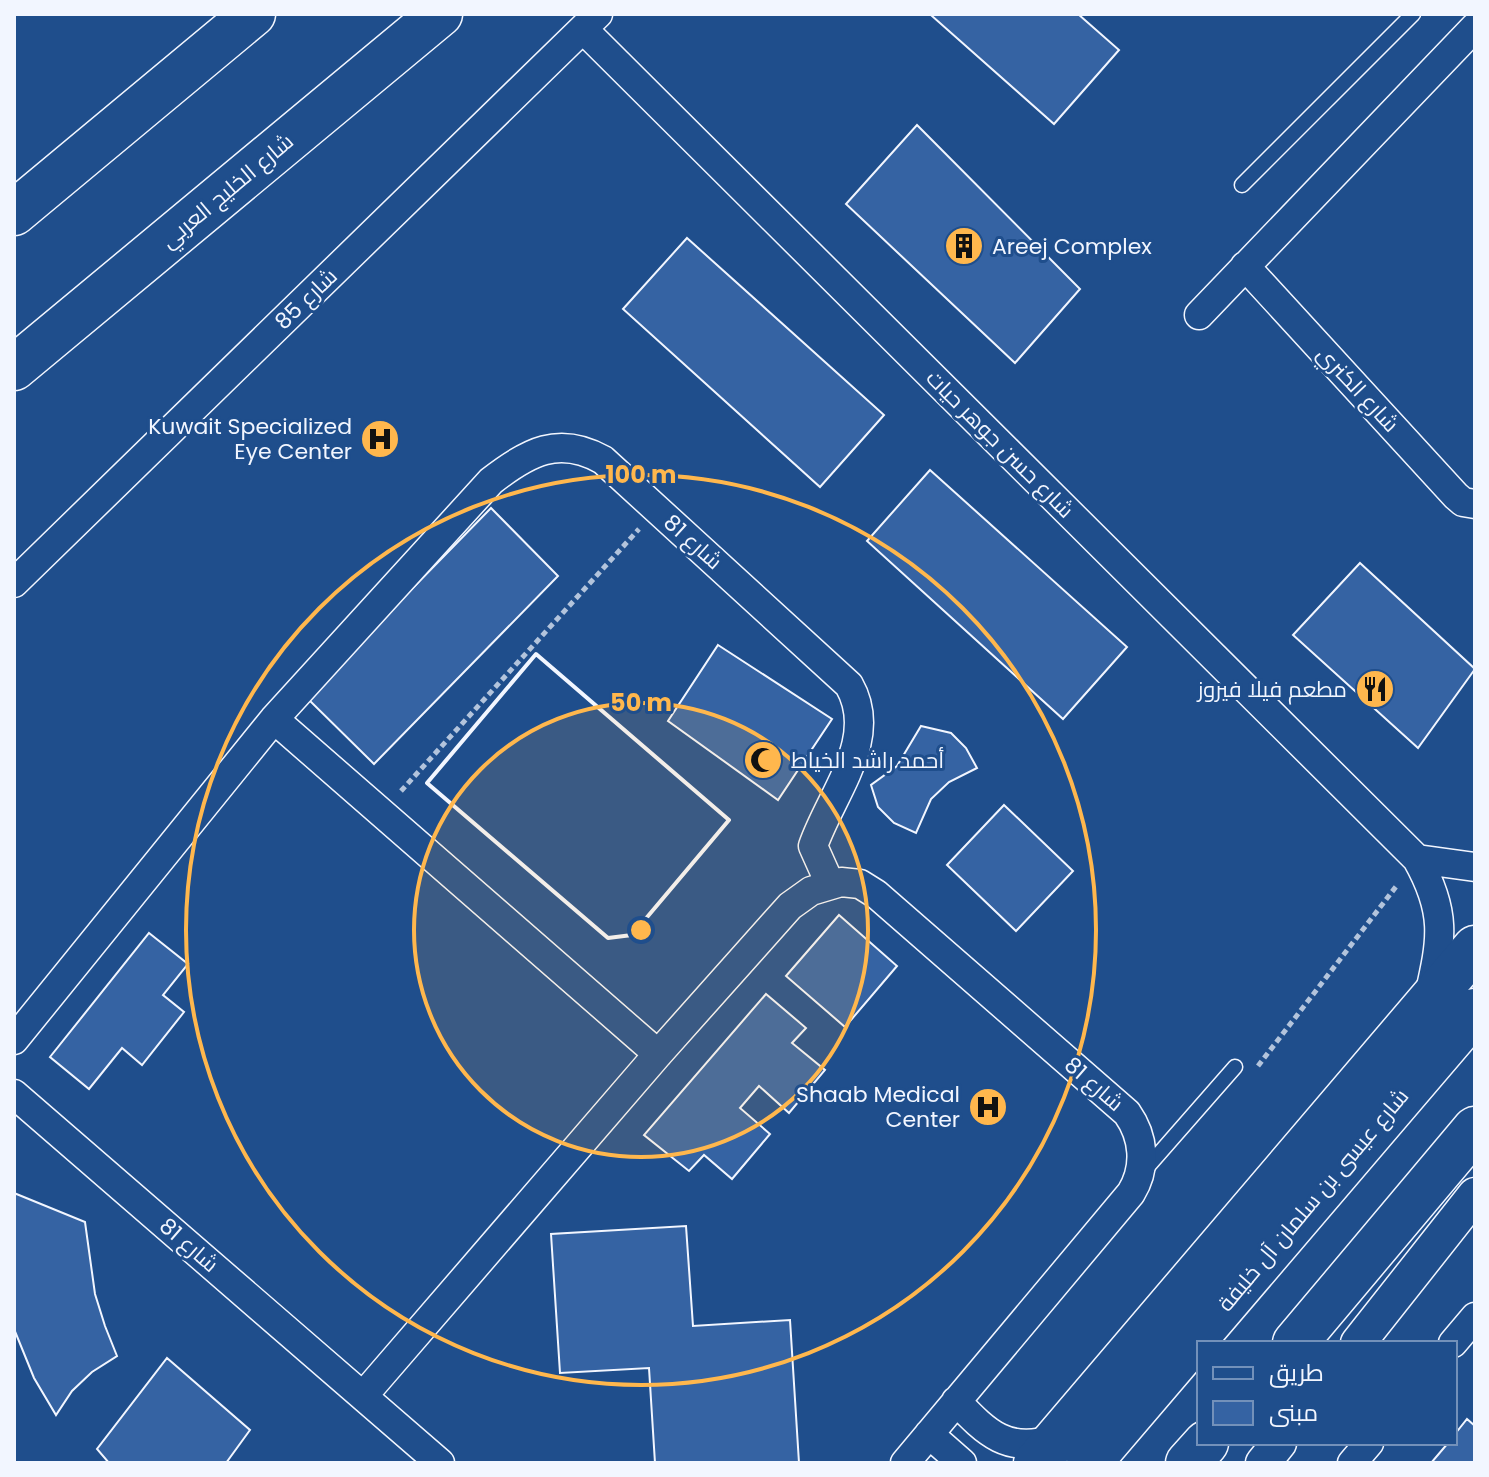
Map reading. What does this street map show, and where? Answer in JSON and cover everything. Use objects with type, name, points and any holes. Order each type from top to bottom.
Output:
[{"type":"main road","points":[[14,213],[253,14]]},
{"type":"main road","name":"شارع الخليج العربي","points":[[14,368],[440,14]]},
{"type":"main road","points":[[1060,1455],[1475,948]]},
{"type":"main road","name":"شارع عيسى بن سلمان آل خليفة","points":[[1060,1455],[1475,1011]]},
{"type":"main road","points":[[1297,1341],[1475,1129]]},
{"type":"main road","points":[[1188,1463],[1204,1445]]},
{"type":"street","name":"شارع 85","points":[[14,583],[591,22]]},
{"type":"street","name":"شارع حسن جوهر حيات","points":[[591,22],[1417,859],[1430,882],[1438,908],[1440,934],[1428,1003]]},
{"type":"street","points":[[1199,315],[1475,27]]},
{"type":"street","name":"شارع الكنري","points":[[1245,266],[1456,496],[1463,502],[1475,504]]},
{"type":"street","name":"شارع 81","points":[[14,1040],[274,719],[491,481],[528,456],[562,446],[584,449],[603,460],[849,685],[857,699],[860,715],[854,756],[825,813],[813,846],[830,884],[850,882],[869,888],[1127,1113],[1140,1136],[1140,1175]]},
{"type":"street","points":[[274,719],[658,1054]]},
{"type":"street","points":[[1417,859],[1475,867]]},
{"type":"street","points":[[363,1396],[790,906],[811,891],[830,884]]},
{"type":"street","name":"شارع 81","points":[[14,1094],[440,1463]]},
{"type":"street","points":[[905,1463],[1131,1193],[1140,1175]]},
{"type":"street","points":[[1360,1341],[1475,1195]]},
{"type":"street","points":[[1455,1341],[1475,1317]]},
{"type":"street","points":[[956,1401],[984,1429],[1010,1443],[1060,1455]]},
{"type":"street","points":[[929,1434],[962,1463]]},
{"type":"street","points":[[1263,1463],[1277,1445]]},
{"type":"street","points":[[1352,1463],[1367,1445]]},
{"type":"lane","points":[[1242,185],[1413,14]]},
{"type":"lane","points":[[1140,1175],[1235,1067]]},
{"type":"path","points":[[381,812],[657,509]]},
{"type":"path","points":[[1235,1067],[1248,1079],[1417,859]]},
{"type":"building","points":[[1078,14],[1119,50],[1054,124],[932,16]]},
{"type":"building","name":"Areej Complex","points":[[917,125],[1080,289],[1015,363],[846,204]]},
{"type":"building","points":[[687,238],[884,415],[820,487],[623,309]]},
{"type":"building","points":[[930,470],[1127,647],[1063,719],[867,541]]},
{"type":"building","points":[[491,508],[558,576],[374,764],[306,697]]},
{"type":"building","points":[[1360,563],[1475,669],[1418,748],[1293,635]]},
{"type":"building","name":"أحمد راشد الخياط","points":[[718,645],[832,719],[778,800],[668,721]]},
{"type":"building","points":[[921,726],[951,733],[966,748],[977,768],[949,782],[931,799],[916,833],[894,823],[878,807],[871,785],[897,766]]},
{"type":"building","points":[[1004,805],[1073,871],[1016,931],[947,865]]},
{"type":"building","points":[[839,915],[897,966],[845,1027],[786,976]]},
{"type":"building","points":[[149,933],[188,964],[163,995],[184,1012],[142,1065],[122,1048],[89,1089],[50,1057]]},
{"type":"building","points":[[766,994],[806,1028],[792,1043],[825,1070],[789,1113],[759,1086],[740,1108],[770,1134],[732,1179],[704,1155],[689,1171],[644,1135]]},
{"type":"building","points":[[14,1193],[85,1222],[95,1294],[117,1356],[92,1372],[72,1391],[56,1415],[34,1378],[14,1329]]},
{"type":"building","points":[[686,1226],[693,1326],[790,1320],[799,1463],[655,1463],[649,1368],[560,1373],[551,1234]]},
{"type":"building","points":[[167,1358],[250,1430],[226,1463],[109,1463],[97,1449]]},
{"type":"building","points":[[1467,1419],[1475,1426],[1475,1463],[1431,1463],[1446,1445],[1457,1445],[1457,1432]]},
{"type":"wall","points":[[536,654],[729,820],[632,935],[608,938],[427,783],[536,654]]},
{"type":"place","name":"Areej Complex","points":[[964,246]]},
{"type":"place","name":"Kuwait Specialized Eye Center","points":[[380,439]]},
{"type":"place","name":"مطعم فيلا فيروز","points":[[1375,689]]},
{"type":"place","name":"أحمد راشد الخياط","points":[[763,760]]},
{"type":"place","name":"Shaab Medical Center","points":[[988,1107]]}]
